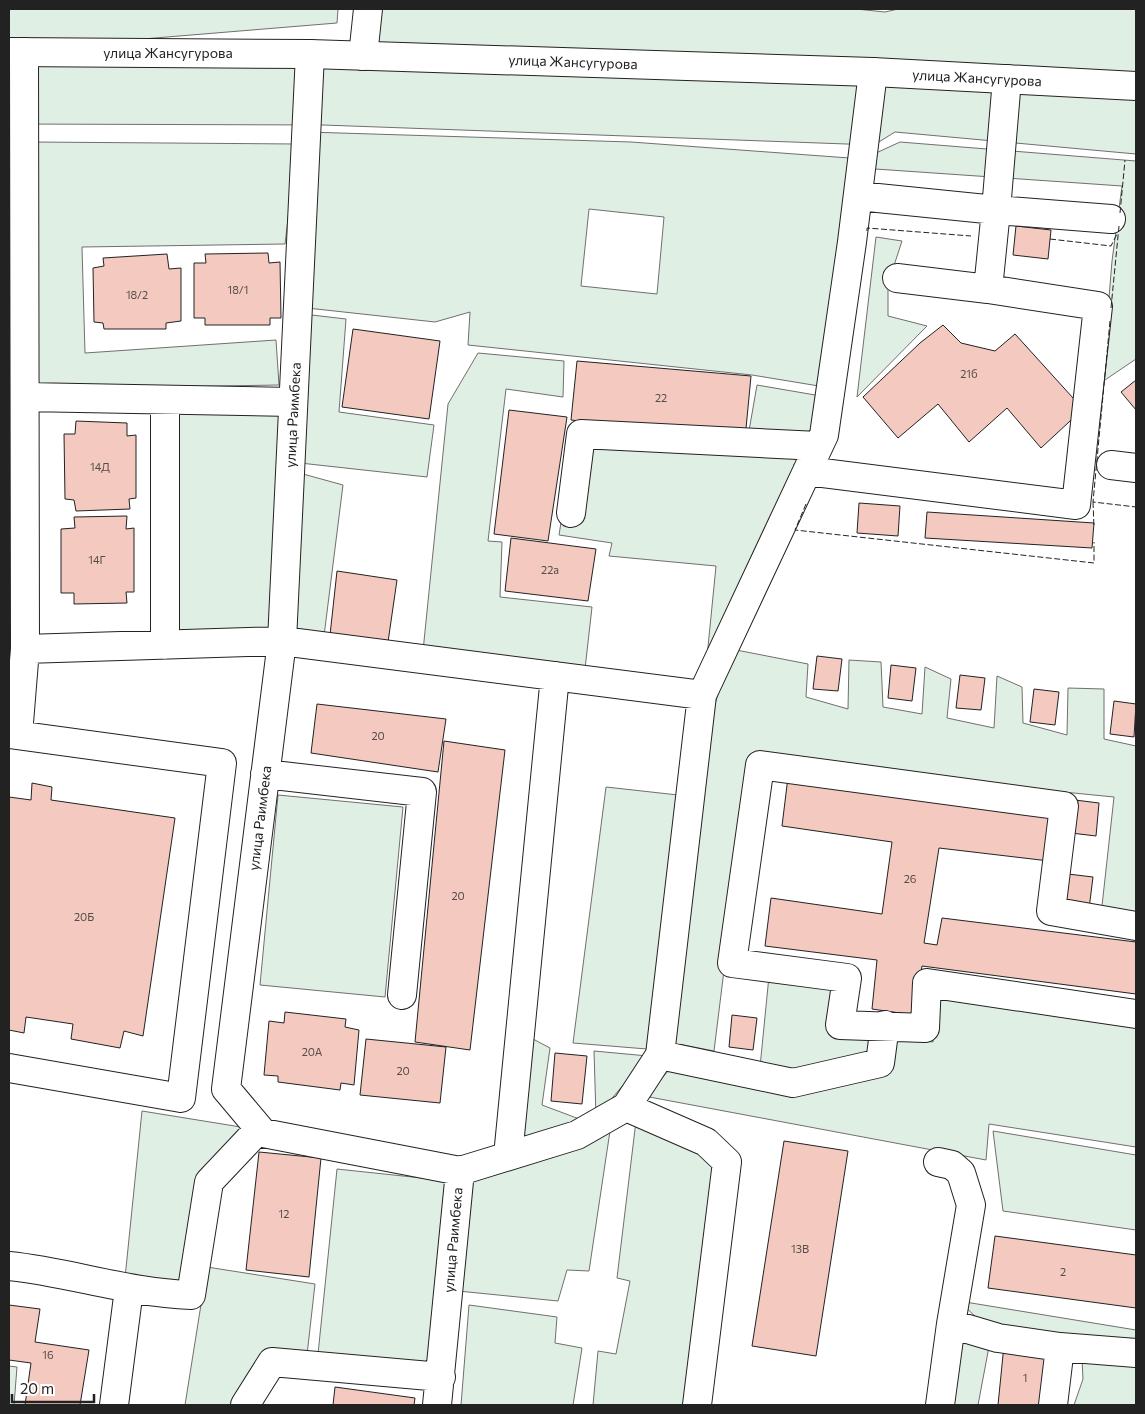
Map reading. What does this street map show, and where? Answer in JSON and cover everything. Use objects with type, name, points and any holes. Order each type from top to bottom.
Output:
[{"type":"street","points":[[363,56],[368,9]]},
{"type":"street","points":[[9,1068],[181,1098],[222,762],[13,734],[15,692],[25,649],[17,301],[16,52]]},
{"type":"street","name":"улица Жансугурова","points":[[16,52],[310,54],[873,72],[1136,86]]},
{"type":"street","name":"улица Раимбека","points":[[310,54],[282,641],[226,1089],[263,1133],[460,1171],[441,1377],[436,1405]]},
{"type":"street","points":[[460,1171],[577,1135],[626,1106],[660,1054],[702,695],[824,435],[858,196],[873,72]]},
{"type":"street","points":[[988,289],[1007,79]]},
{"type":"street","points":[[858,196],[1111,219]]},
{"type":"street","points":[[571,513],[581,434],[813,458],[1076,505],[1098,306],[988,289],[897,278]]},
{"type":"street","points":[[19,413],[165,400],[293,402]]},
{"type":"street","points":[[165,400],[165,644]]},
{"type":"street","points":[[25,649],[282,641],[702,695]]},
{"type":"street","points":[[508,1156],[555,676]]},
{"type":"street","points":[[1136,926],[1051,911],[1064,806],[760,765],[732,963],[847,978],[840,1025],[885,1025],[925,1028],[928,984],[1136,1014]]},
{"type":"street","points":[[265,774],[422,792],[402,995]]},
{"type":"street","points":[[660,1054],[793,1083],[880,1063],[885,1025]]},
{"type":"street","points":[[626,1106],[706,1142],[727,1162],[697,1405]]},
{"type":"street","points":[[9,1266],[28,1267],[129,1289],[191,1295],[209,1182],[259,1128]]},
{"type":"street","points":[[938,1162],[952,1165],[961,1173],[971,1205],[951,1324],[940,1405]]},
{"type":"street","points":[[114,1405],[129,1289]]},
{"type":"street","points":[[951,1324],[998,1338],[1060,1347],[1136,1353]]},
{"type":"street","points":[[1053,1405],[1060,1347]]},
{"type":"street","points":[[245,1405],[272,1362],[441,1377]]},
{"type":"green space","points":[[9,9],[338,9],[337,23],[9,50]]},
{"type":"green space","points":[[368,9],[856,9],[885,12],[898,9],[1136,9],[1136,78],[363,56]]},
{"type":"green space","points":[[9,61],[435,67],[1136,93],[1136,154],[895,132],[874,145],[323,125],[9,124]]},
{"type":"green space","points":[[307,132],[631,142],[863,159],[900,142],[1136,161],[1136,359],[1102,382],[1112,261],[1122,186],[861,168],[831,388],[752,375],[468,345],[470,312],[435,322],[298,307]],"holes":[[[589,209],[664,217],[657,294],[581,286]]]},
{"type":"green space","points":[[33,142],[297,144],[285,244],[82,247],[85,353],[276,340],[279,385],[35,389]]},
{"type":"green space","points":[[876,237],[902,241],[888,284],[888,316],[927,326],[857,397]]},
{"type":"green space","points":[[303,314],[346,319],[339,412],[434,425],[427,477],[300,463]]},
{"type":"green space","points":[[478,353],[564,361],[563,397],[506,389],[488,541],[502,542],[500,597],[592,607],[585,669],[423,651],[448,404]]},
{"type":"green space","points":[[757,385],[821,396],[805,456],[706,667],[716,566],[609,556],[612,543],[559,535],[576,428],[746,448]]},
{"type":"green space","points":[[165,400],[293,402],[282,641],[165,645]]},
{"type":"green space","points":[[9,447],[12,579],[9,579]]},
{"type":"green space","points":[[303,474],[343,485],[324,636],[293,633]]},
{"type":"green space","points":[[14,587],[9,677],[9,588]]},
{"type":"green space","points":[[731,649],[808,664],[806,697],[848,709],[849,660],[881,662],[883,707],[922,714],[925,667],[951,679],[947,718],[994,728],[997,676],[1022,687],[1023,723],[1067,735],[1068,688],[1104,689],[1104,739],[1136,746],[1136,920],[1101,915],[1114,797],[750,761],[714,1051],[673,1043],[705,739]]},
{"type":"green space","points":[[606,787],[678,795],[647,1049],[573,1043]]},
{"type":"green space","points":[[278,795],[403,807],[385,997],[260,985]]},
{"type":"green space","points":[[769,976],[839,986],[831,1030],[878,1038],[874,1058],[792,1074],[760,1067]]},
{"type":"green space","points":[[936,994],[1136,1023],[1136,1147],[989,1124],[986,1160],[644,1096],[680,1059],[754,1088],[882,1073],[890,1036],[933,1042]]},
{"type":"green space","points":[[533,1039],[550,1048],[542,1105],[582,1120],[523,1143]]},
{"type":"green space","points":[[594,1051],[648,1056],[596,1117]]},
{"type":"green space","points":[[142,1111],[247,1128],[202,1175],[182,1287],[125,1278]]},
{"type":"green space","points":[[636,1121],[724,1165],[690,1405],[593,1405],[598,1351],[616,1354],[630,1281],[617,1278]]},
{"type":"green space","points":[[610,1131],[589,1271],[567,1270],[558,1301],[458,1291],[468,1181]]},
{"type":"green space","points":[[993,1131],[1136,1155],[1136,1230],[1003,1211]]},
{"type":"green space","points":[[337,1169],[450,1181],[431,1366],[318,1354]]},
{"type":"green space","points":[[207,1267],[315,1284],[307,1355],[233,1405],[185,1405]]},
{"type":"green space","points":[[959,1301],[1136,1330],[1136,1405],[1074,1405],[1083,1379],[1081,1339],[998,1338]]},
{"type":"green space","points":[[469,1305],[557,1317],[555,1343],[582,1348],[573,1405],[461,1405]]},
{"type":"green space","points":[[953,1335],[991,1336],[978,1405],[945,1405]]},
{"type":"green space","points":[[9,1366],[17,1367],[14,1405],[9,1405]]},
{"type":"building","points":[[1016,226],[1051,230],[1048,259],[1013,255]]},
{"type":"building","points":[[268,253],[269,263],[280,262],[281,318],[270,318],[270,325],[205,325],[205,318],[194,318],[194,263],[206,263],[205,254]]},
{"type":"building","points":[[167,254],[169,269],[181,268],[181,321],[166,323],[166,329],[104,329],[103,323],[94,322],[93,268],[104,266],[103,258]]},
{"type":"building","points":[[943,325],[961,343],[995,351],[1015,334],[1083,409],[1041,448],[1007,408],[969,442],[938,404],[898,438],[863,397],[920,343]]},
{"type":"building","points":[[353,329],[440,341],[429,419],[342,407]]},
{"type":"building","points":[[577,361],[751,376],[745,439],[571,420]]},
{"type":"building","points":[[1136,380],[1136,410],[1121,392]]},
{"type":"building","points":[[509,410],[567,417],[548,541],[494,534]]},
{"type":"building","points":[[76,421],[127,423],[127,436],[136,435],[136,498],[129,499],[130,509],[76,511],[74,500],[65,499],[64,434],[75,434]]},
{"type":"building","points":[[859,503],[900,506],[898,536],[857,533]]},
{"type":"building","points":[[927,512],[1094,523],[1092,548],[925,538]]},
{"type":"building","points":[[127,516],[126,529],[134,528],[134,592],[126,592],[127,603],[74,604],[74,593],[61,593],[61,529],[75,528],[74,517]]},
{"type":"building","points":[[511,538],[596,549],[588,601],[505,591]]},
{"type":"building","points":[[337,571],[397,580],[388,642],[330,635]]},
{"type":"building","points":[[817,656],[842,659],[838,691],[813,689]]},
{"type":"building","points":[[891,665],[916,668],[912,701],[888,698]]},
{"type":"building","points":[[960,675],[985,678],[981,710],[956,708]]},
{"type":"building","points":[[1034,689],[1059,692],[1055,725],[1030,722]]},
{"type":"building","points":[[1114,701],[1136,704],[1134,737],[1110,734]]},
{"type":"building","points":[[317,704],[446,719],[438,772],[311,753]]},
{"type":"building","points":[[444,741],[505,750],[470,1050],[415,1042]]},
{"type":"building","points":[[788,777],[1055,813],[1049,861],[939,848],[924,943],[937,945],[942,918],[1136,942],[1136,994],[922,966],[914,1015],[872,1009],[877,960],[765,946],[771,898],[882,914],[892,842],[782,826]]},
{"type":"building","points":[[32,783],[52,787],[51,800],[175,818],[143,1036],[124,1031],[120,1048],[71,1039],[73,1024],[26,1017],[24,1033],[9,1030],[9,797],[31,800]]},
{"type":"building","points":[[1075,800],[1099,803],[1096,836],[1071,833]]},
{"type":"building","points":[[1068,874],[1093,877],[1089,909],[1064,906]]},
{"type":"building","points":[[285,1012],[346,1019],[345,1027],[359,1030],[354,1085],[341,1083],[340,1090],[278,1082],[278,1076],[264,1075],[269,1021],[284,1023]]},
{"type":"building","points":[[732,1015],[757,1018],[753,1050],[729,1047]]},
{"type":"building","points":[[366,1039],[446,1047],[440,1103],[360,1095]]},
{"type":"building","points":[[555,1053],[587,1056],[582,1104],[551,1101]]},
{"type":"building","points":[[784,1141],[848,1151],[816,1356],[752,1346]]},
{"type":"building","points":[[259,1152],[321,1158],[309,1277],[246,1270]]},
{"type":"building","points":[[995,1236],[1136,1255],[1136,1308],[988,1288]]},
{"type":"building","points":[[9,1305],[40,1309],[35,1342],[89,1350],[80,1405],[25,1405],[31,1363],[9,1360]]},
{"type":"building","points":[[1004,1345],[1053,1351],[1047,1405],[998,1405]]},
{"type":"building","points":[[335,1387],[415,1398],[414,1405],[333,1405]]},
{"type":"fence","points":[[1120,213],[1125,160]]},
{"type":"fence","points":[[1111,308],[1119,226]]},
{"type":"fence","points":[[867,231],[867,228],[971,236]]},
{"type":"fence","points":[[1050,239],[1111,246],[1117,234]]},
{"type":"fence","points":[[1110,321],[1093,502],[1136,507]]},
{"type":"fence","points":[[1093,502],[1094,527]]},
{"type":"fence","points":[[806,504],[795,530],[1094,563],[1094,542]]}]
